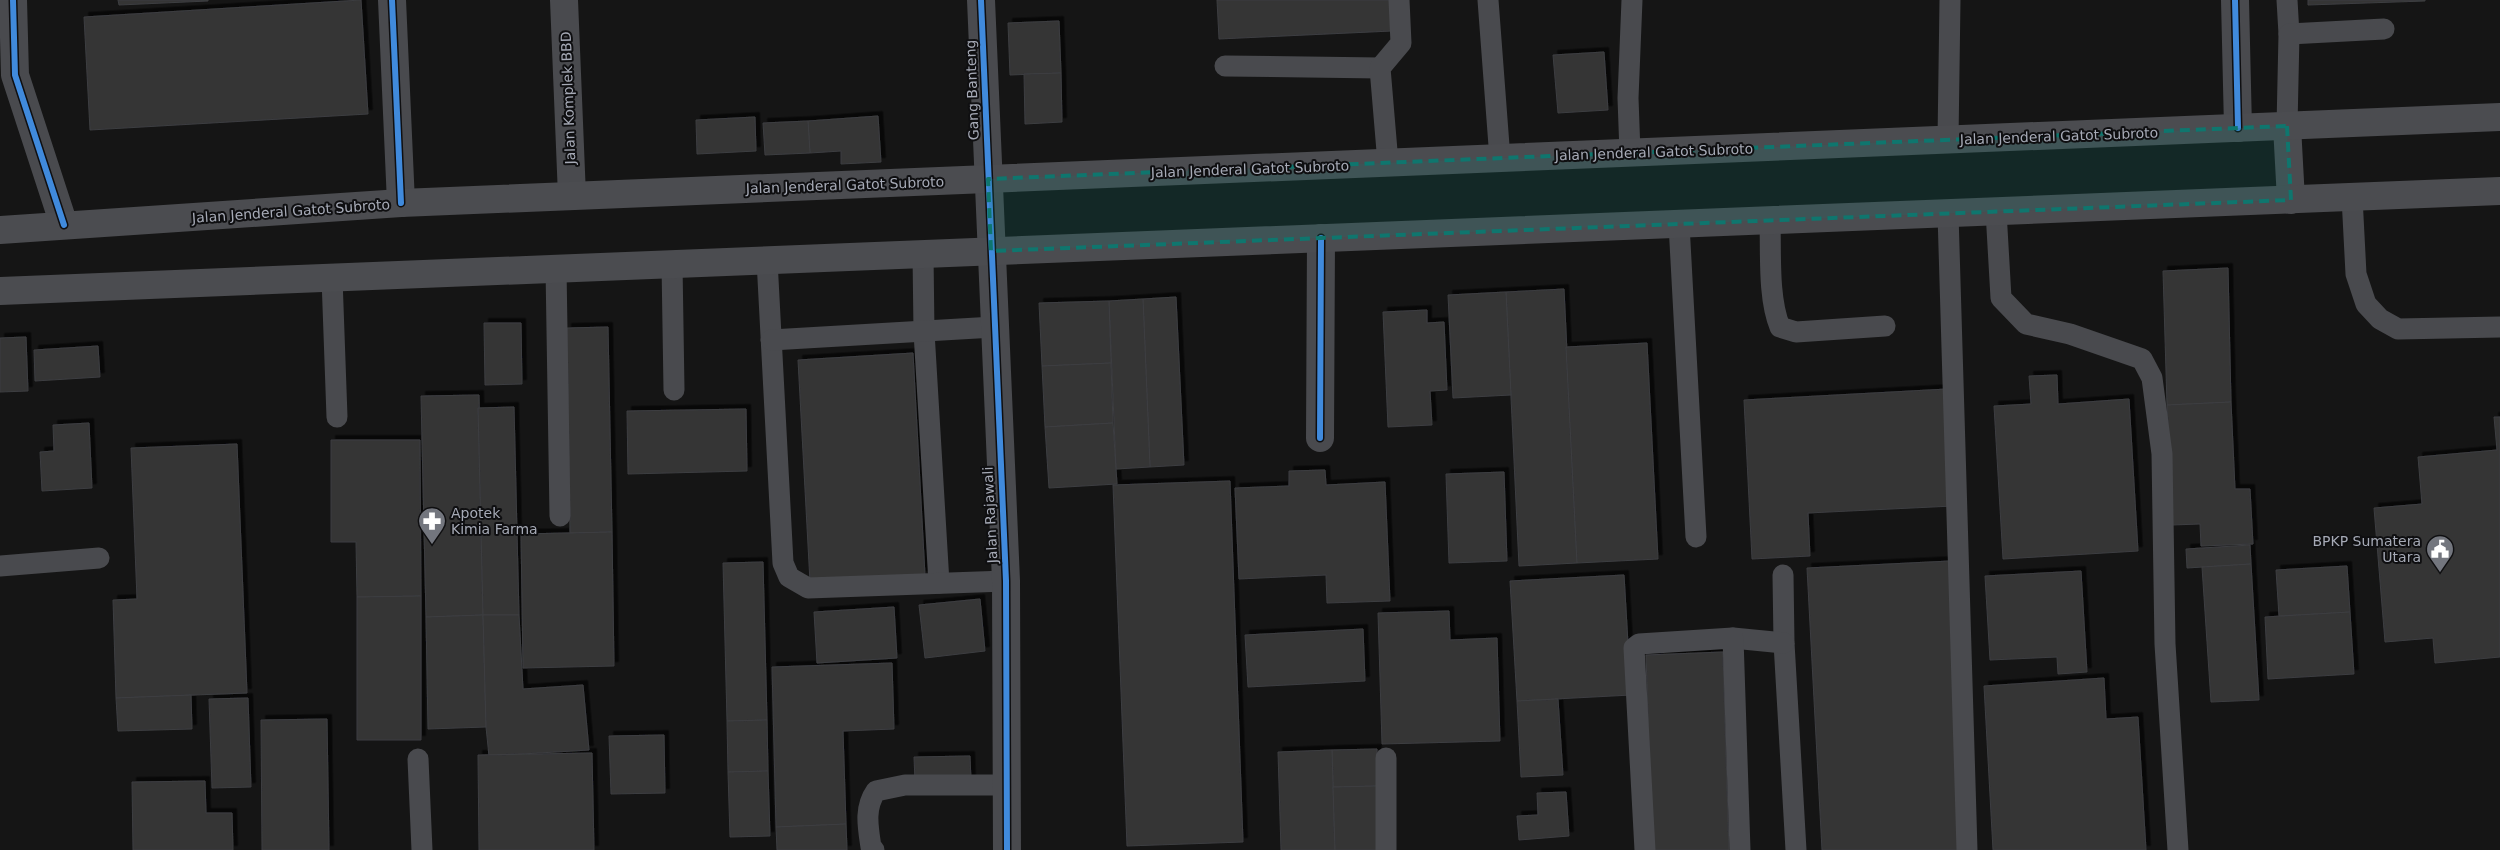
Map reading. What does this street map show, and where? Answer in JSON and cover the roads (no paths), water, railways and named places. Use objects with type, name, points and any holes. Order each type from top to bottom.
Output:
[{"type":"main road","name":"Jalan Jenderal Gatot Subroto","points":[[0,230],[401,204],[572,196],[2500,118]]},
{"type":"main road","points":[[2288,126],[2291,200]]},
{"type":"main road","points":[[0,291],[2500,191]]},
{"type":"street","points":[[13,0],[14,75],[64,225]]},
{"type":"street","points":[[392,0],[401,204]]},
{"type":"street","name":"Jalan Komplek BBD","points":[[564,0],[572,196]]},
{"type":"street","name":"Gang Banteng","points":[[981,0],[988,179]]},
{"type":"street","points":[[2235,0],[2238,128]]},
{"type":"street","name":"Jalan Rajawali","points":[[988,179],[1006,581],[1007,850]]},
{"type":"street","points":[[1320,438],[1321,238]]},
{"type":"lane","points":[[1388,163],[1380,68],[1401,43],[1399,0]]},
{"type":"lane","points":[[1488,0],[1500,159]]},
{"type":"lane","points":[[1630,153],[1628,98],[1632,0]]},
{"type":"lane","points":[[1948,140],[1950,0]]},
{"type":"lane","points":[[2286,0],[2289,34],[2288,126]]},
{"type":"lane","points":[[2289,34],[2384,29]]},
{"type":"lane","points":[[1225,66],[1380,68]]},
{"type":"lane","points":[[2352,197],[2356,274],[2366,304],[2380,319],[2398,329],[2500,327]]},
{"type":"lane","points":[[1996,211],[2001,298],[2026,324],[2070,334],[2142,359],[2152,378],[2162,454],[2165,644],[2178,850]]},
{"type":"lane","points":[[1948,214],[1967,850]]},
{"type":"lane","points":[[1770,221],[1772,278],[1776,318],[1780,327],[1796,332],[1884,326]]},
{"type":"lane","points":[[1679,224],[1696,537]]},
{"type":"lane","points":[[923,254],[924,332],[939,583]]},
{"type":"lane","points":[[767,260],[783,563],[789,577],[808,588],[1006,581]]},
{"type":"lane","points":[[672,264],[674,390]]},
{"type":"lane","points":[[556,268],[560,516]]},
{"type":"lane","points":[[332,278],[336,417]]},
{"type":"lane","points":[[771,340],[994,327]]},
{"type":"lane","points":[[0,566],[99,558]]},
{"type":"lane","points":[[1783,575],[1784,643],[1796,850]]},
{"type":"lane","points":[[1645,850],[1634,648],[1639,644],[1733,638],[1784,643]]},
{"type":"lane","points":[[1733,638],[1740,850]]},
{"type":"lane","points":[[1386,758],[1386,850]]},
{"type":"lane","points":[[418,759],[422,850]]},
{"type":"lane","points":[[874,850],[871,847],[867,812],[870,799],[876,791],[905,785],[1006,785]]},
{"type":"place","name":"Apotek Kimia Farma","points":[[432,545]]},
{"type":"place","name":"BPKP Sumatera Utara","points":[[2440,573]]}]
